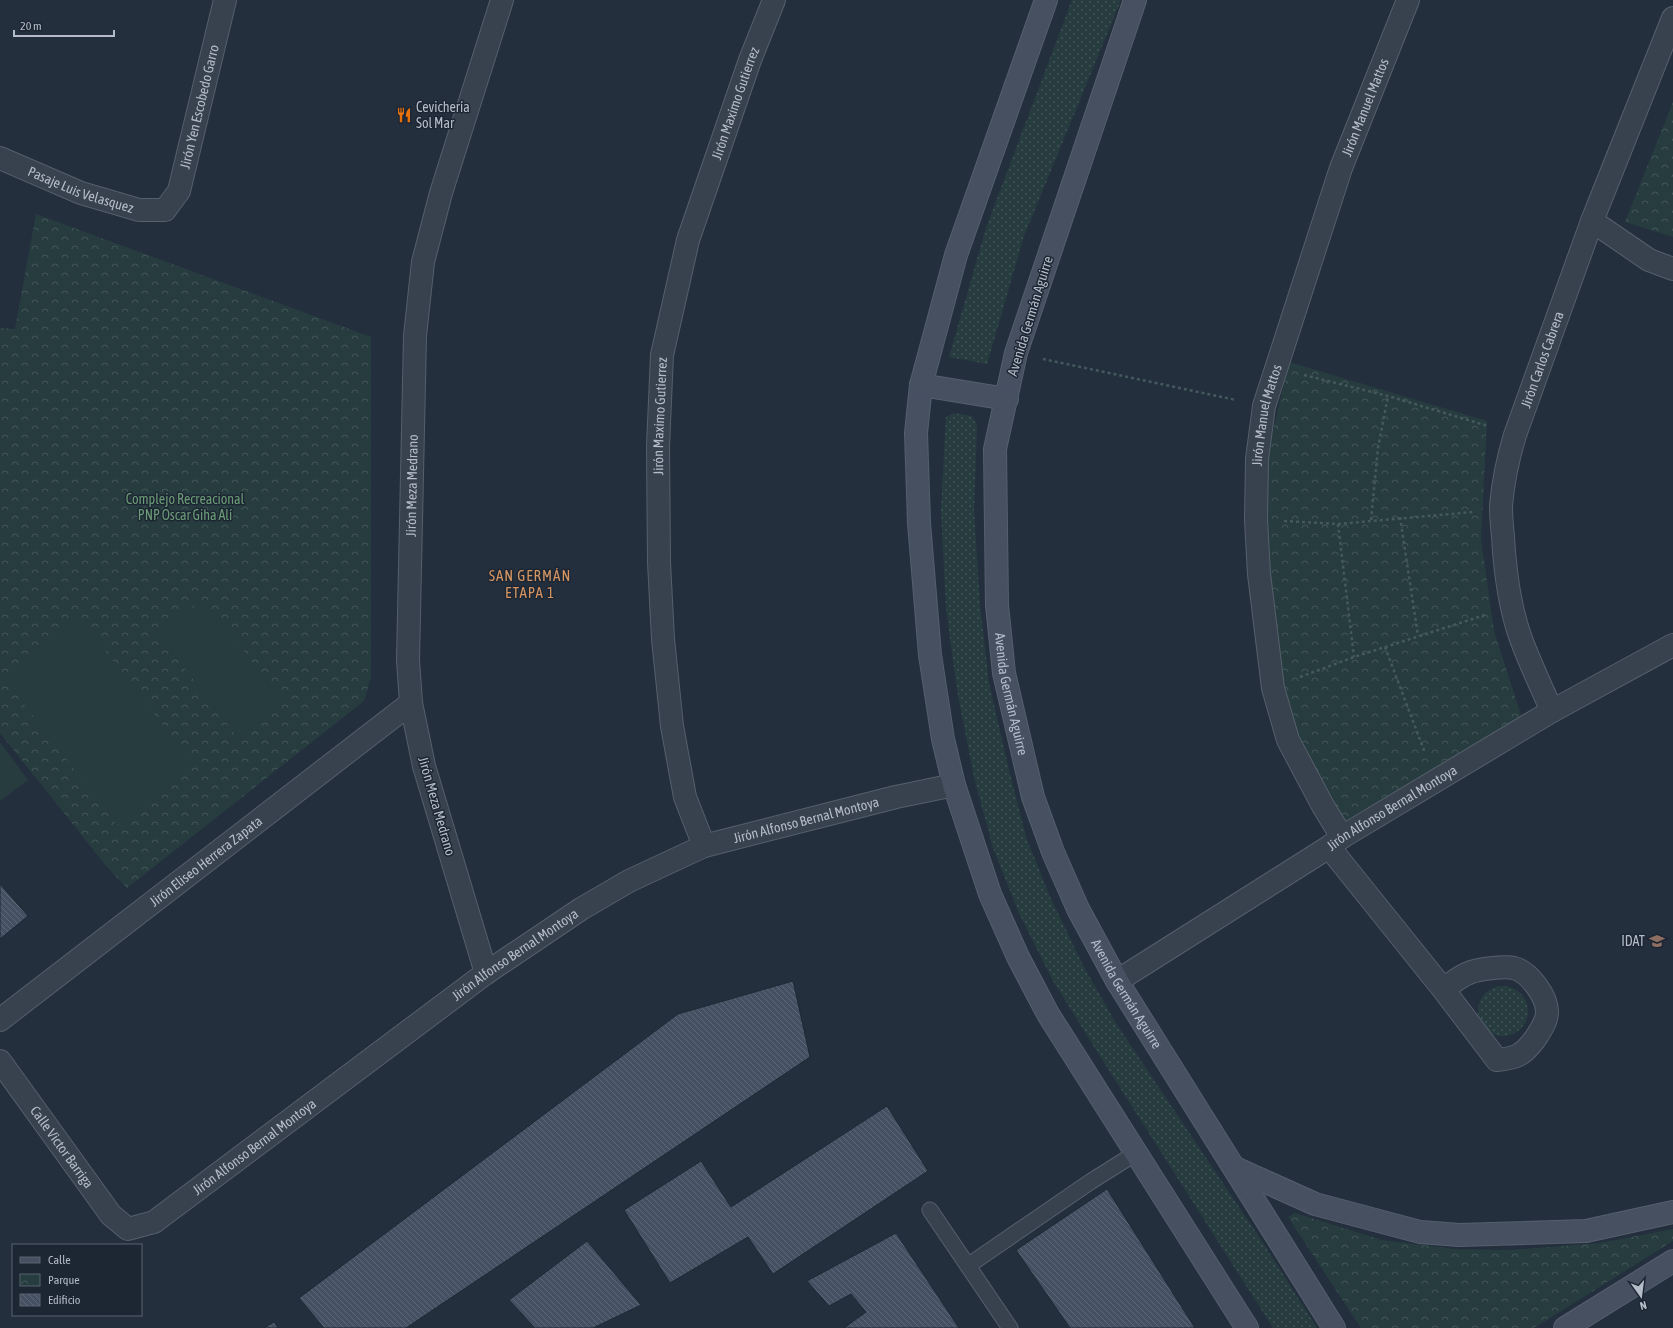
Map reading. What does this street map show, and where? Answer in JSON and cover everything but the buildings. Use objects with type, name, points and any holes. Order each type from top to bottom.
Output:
[{"type":"main road","points":[[1046,0],[956,255],[921,385],[916,433],[918,523],[930,655],[943,739],[954,785],[990,894],[1018,957],[1048,1014],[1247,1328]]},
{"type":"main road","name":"Avenida Germán Aguirre","points":[[1135,0],[1016,353],[995,449],[997,605],[1004,673],[1033,797],[1052,852],[1078,909],[1117,981],[1334,1328]]},
{"type":"main road","points":[[921,385],[1006,399]]},
{"type":"main road","points":[[1235,1168],[1315,1204],[1428,1232],[1459,1235],[1586,1231],[1673,1212]]},
{"type":"main road","points":[[1566,1328],[1673,1261]]},
{"type":"street","name":"Jirón Yen Escobedo Garro","points":[[165,210],[179,191],[225,0]]},
{"type":"street","name":"Jirón Meza Medrano","points":[[486,973],[424,766],[411,703],[408,660],[415,336],[423,262],[441,192],[502,0]]},
{"type":"street","name":"Jirón Maximo Gutierrez","points":[[704,846],[685,797],[672,726],[663,639],[659,562],[658,454],[662,355],[688,240],[750,60],[774,0]]},
{"type":"street","name":"Jirón Manuel Mattos","points":[[1408,0],[1341,168],[1264,406],[1257,459],[1256,520],[1258,574],[1274,688],[1288,740],[1322,806],[1335,842],[1443,989]]},
{"type":"street","name":"Jirón Carlos Cabrera","points":[[1552,711],[1520,637],[1507,580],[1501,508],[1509,457],[1515,435],[1592,221],[1673,18]]},
{"type":"street","name":"Pasaje Luis Velasquez","points":[[0,158],[81,193],[139,210],[165,210]]},
{"type":"street","points":[[1592,221],[1649,260],[1673,269]]},
{"type":"street","name":"Jirón Alfonso Bernal Montoya","points":[[1117,981],[1335,842],[1437,780],[1552,711],[1673,645]]},
{"type":"street","name":"Jirón Eliseo Herrera Zapata","points":[[0,1020],[411,703]]},
{"type":"street","name":"Jirón Alfonso Bernal Montoya","points":[[128,1229],[154,1222],[486,973],[588,905],[629,881],[704,846],[896,797],[954,785]]},
{"type":"street","points":[[1514,968],[1528,975],[1545,998],[1548,1012],[1544,1025],[1528,1048],[1514,1058],[1497,1060],[1443,989],[1468,973],[1484,969],[1514,968]]},
{"type":"street","name":"Calle Victor Barriga","points":[[0,1062],[111,1215],[128,1229]]},
{"type":"lane","points":[[968,1265],[1090,1182],[1136,1153]]},
{"type":"lane","points":[[930,1210],[1010,1328]]},
{"type":"path","points":[[1016,353],[1264,406]]},
{"type":"path","points":[[1276,368],[1388,396],[1515,435]]},
{"type":"path","points":[[1371,520],[1378,448],[1388,396]]},
{"type":"path","points":[[1256,520],[1338,524],[1501,508]]},
{"type":"path","points":[[1400,517],[1418,636]]},
{"type":"path","points":[[1338,524],[1354,657]]},
{"type":"path","points":[[1274,688],[1354,657],[1512,606]]},
{"type":"path","points":[[1385,647],[1437,780]]},
{"type":"green space","points":[[1072,0],[1121,0],[1024,236],[987,364],[949,357],[986,228]]},
{"type":"green space","points":[[1673,102],[1673,237],[1625,222]]},
{"type":"green space","name":"Complejo Recreacional PNP Oscar Giha Alí","points":[[36,214],[371,337],[371,677],[364,701],[127,888],[107,867],[0,733],[0,328],[15,329]]},
{"type":"green space","points":[[1289,362],[1487,421],[1481,539],[1494,631],[1522,718],[1338,825],[1308,764],[1284,691],[1266,562],[1266,461]]},
{"type":"green space","points":[[954,413],[972,416],[977,425],[974,511],[980,605],[989,683],[1026,837],[1051,899],[1085,969],[1117,1025],[1265,1246],[1317,1328],[1273,1328],[1052,979],[1019,913],[993,848],[974,777],[957,690],[946,608],[941,510],[946,417]]},
{"type":"green space","points":[[204,599],[284,704],[238,738],[158,633]]},
{"type":"green space","points":[[80,618],[194,766],[117,825],[3,677]]},
{"type":"green space","points":[[0,742],[28,780],[0,801]]},
{"type":"green space","points":[[1503,986],[1512,988],[1523,997],[1528,1011],[1526,1020],[1517,1031],[1503,1036],[1494,1034],[1483,1025],[1478,1011],[1480,1002],[1489,991]]},
{"type":"green space","points":[[1295,1213],[1382,1240],[1455,1249],[1510,1250],[1600,1243],[1673,1229],[1673,1241],[1534,1328],[1361,1328],[1288,1217]]},
{"type":"place","name":"Cevichería Sol Mar","points":[[404,115]]},
{"type":"place","name":"IDAT","points":[[1657,941]]},
{"type":"district","name":"SAN GERMÁN ETAPA 1","points":[[530,584]]}]
